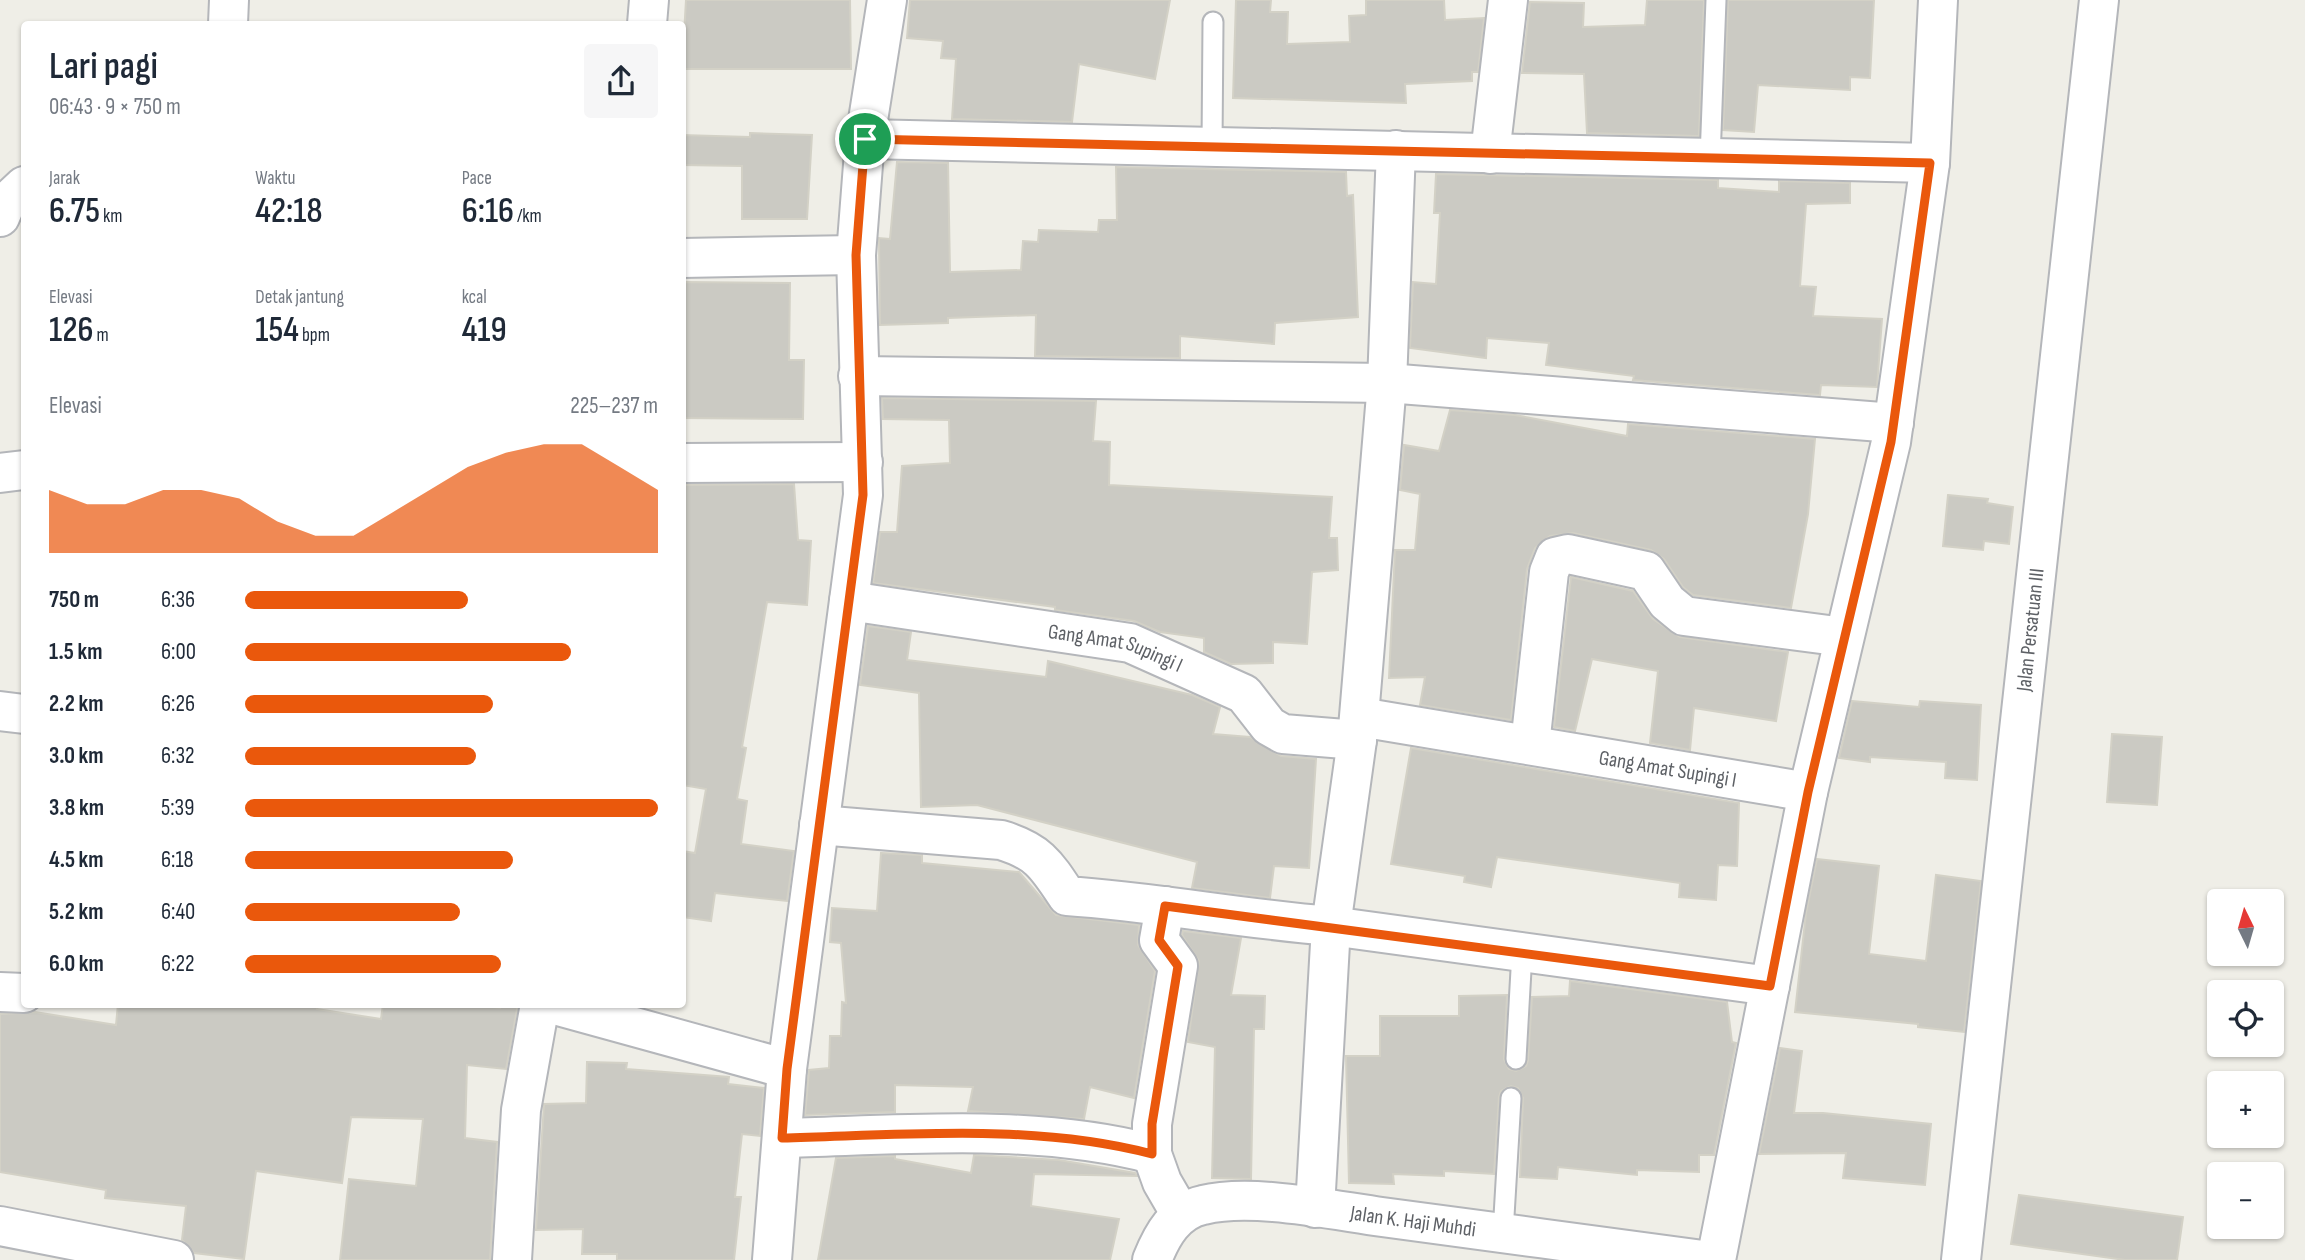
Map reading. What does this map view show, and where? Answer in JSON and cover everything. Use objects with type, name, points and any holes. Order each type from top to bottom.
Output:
[{"type":"street","points":[[228,21],[229,0]]},
{"type":"street","points":[[647,21],[649,0]]},
{"type":"street","points":[[772,1260],[787,1069],[863,495],[856,255],[865,139],[887,0]]},
{"type":"street","points":[[1490,154],[1508,0]]},
{"type":"street","points":[[1716,1260],[1808,792],[1894,423],[1930,163],[1938,0]]},
{"type":"street","name":"Jalan Persatuan III","points":[[1961,1260],[2099,0]]},
{"type":"street","points":[[865,139],[1930,163]]},
{"type":"street","points":[[1315,1208],[1331,926],[1359,728],[1387,383],[1396,150]]},
{"type":"street","points":[[0,217],[6,203],[21,189]]},
{"type":"street","points":[[686,258],[856,255]]},
{"type":"street","points":[[858,376],[1387,383],[1894,423]]},
{"type":"street","points":[[686,463],[863,462]]},
{"type":"street","points":[[0,472],[21,470]]},
{"type":"street","points":[[1530,745],[1549,572],[1555,557],[1568,554],[1646,571],[1667,603],[1684,616],[1844,637]]},
{"type":"street","name":"Gang Amat Supingi I","points":[[849,601],[1130,643],[1244,694],[1269,726],[1283,734],[1359,728],[1530,745],[1808,792]]},
{"type":"street","points":[[0,711],[21,714]]},
{"type":"street","points":[[819,825],[1001,840],[1026,848],[1044,861],[1067,896],[1165,906],[1259,920],[1331,926],[1770,986]]},
{"type":"street","points":[[1152,1260],[1160,1240],[1180,1213],[1162,1182],[1152,1154],[1152,1124],[1178,966],[1159,940],[1165,906]]},
{"type":"street","points":[[0,992],[21,993]]},
{"type":"street","points":[[512,1260],[514,1180],[521,1110],[539,1008]]},
{"type":"street","points":[[566,1008],[787,1069]]},
{"type":"street","points":[[782,1138],[1028,1136],[1104,1142],[1152,1154]]},
{"type":"street","name":"Jalan K. Haji Muhdi","points":[[1180,1213],[1203,1205],[1242,1201],[1315,1208],[1703,1260]]},
{"type":"street","points":[[0,1226],[174,1260]]},
{"type":"lane","points":[[1710,159],[1716,0]]},
{"type":"lane","points":[[1212,146],[1213,22]]},
{"type":"lane","points":[[1516,1059],[1522,952]]},
{"type":"lane","points":[[1503,1233],[1511,1098]]},
{"type":"building","points":[[686,0],[850,0],[851,69],[686,69]]},
{"type":"building","points":[[910,0],[1170,0],[1155,79],[1079,64],[1072,122],[952,119],[956,59],[941,58],[943,41],[907,38]]},
{"type":"building","points":[[1236,0],[1271,0],[1270,12],[1288,12],[1287,44],[1350,42],[1349,16],[1366,15],[1366,0],[1444,0],[1445,20],[1484,18],[1478,72],[1472,72],[1472,81],[1405,84],[1406,103],[1233,98]]},
{"type":"building","points":[[1647,0],[1704,0],[1699,136],[1587,133],[1584,74],[1522,73],[1530,2],[1584,3],[1583,27],[1645,25]]},
{"type":"building","points":[[1728,0],[1874,0],[1870,78],[1850,77],[1850,90],[1758,85],[1754,132],[1723,130]]},
{"type":"building","points":[[750,133],[812,135],[807,219],[742,219],[742,166],[686,165],[686,135],[750,137]]},
{"type":"building","points":[[897,162],[948,163],[950,272],[1021,270],[1023,241],[1038,242],[1039,230],[1098,232],[1099,220],[1117,220],[1116,167],[1346,172],[1347,196],[1353,195],[1358,317],[1275,323],[1274,344],[1180,336],[1180,358],[1035,356],[1036,315],[948,318],[948,323],[880,325],[879,238],[890,239]]},
{"type":"building","points":[[1436,174],[1718,180],[1718,188],[1779,192],[1779,181],[1850,183],[1850,203],[1806,204],[1800,286],[1816,287],[1813,316],[1882,319],[1877,387],[1821,385],[1820,395],[1633,380],[1634,376],[1546,365],[1549,343],[1487,338],[1486,358],[1410,348],[1413,282],[1436,284],[1440,213],[1434,213]]},
{"type":"building","points":[[686,282],[790,283],[789,360],[804,360],[803,419],[686,418]]},
{"type":"building","points":[[882,398],[1096,401],[1093,441],[1110,442],[1109,485],[1332,497],[1329,538],[1337,538],[1338,570],[1312,572],[1307,644],[1273,642],[1273,663],[1231,664],[1204,652],[1204,638],[1160,632],[1134,621],[1055,610],[1055,607],[873,583],[880,532],[897,532],[902,466],[950,463],[949,420],[883,419]]},
{"type":"building","points":[[1450,410],[1515,415],[1627,436],[1628,424],[1815,439],[1808,514],[1791,608],[1693,595],[1683,587],[1664,559],[1651,550],[1573,533],[1550,536],[1535,548],[1527,569],[1511,720],[1420,705],[1425,677],[1389,678],[1395,550],[1415,550],[1420,494],[1400,490],[1404,445],[1439,451]]},
{"type":"building","points":[[794,484],[798,540],[811,541],[807,605],[767,602],[742,747],[746,748],[737,799],[747,801],[741,844],[794,851],[787,901],[715,893],[711,921],[686,918],[686,852],[695,853],[706,789],[686,786],[686,485]]},
{"type":"building","points":[[1948,495],[1988,499],[1987,503],[2013,507],[2009,544],[1984,541],[1983,550],[1943,546]]},
{"type":"building","points":[[1571,577],[1633,591],[1653,619],[1680,637],[1788,652],[1776,721],[1694,708],[1690,750],[1650,743],[1658,671],[1592,659],[1575,731],[1554,727]]},
{"type":"building","points":[[868,626],[911,632],[907,660],[1046,677],[1048,661],[1192,695],[1220,707],[1213,734],[1250,737],[1281,756],[1316,759],[1309,868],[1274,866],[1270,898],[1192,888],[1197,862],[977,805],[921,807],[919,693],[860,685]]},
{"type":"building","points":[[1852,701],[1919,707],[1920,701],[1981,705],[1977,780],[1945,778],[1946,762],[1870,757],[1870,762],[1839,758]]},
{"type":"building","points":[[2112,734],[2162,737],[2157,805],[2107,802]]},
{"type":"building","points":[[1411,748],[1739,803],[1737,866],[1718,865],[1716,900],[1679,897],[1680,883],[1497,857],[1491,887],[1464,882],[1465,876],[1391,864]]},
{"type":"building","points":[[881,853],[922,855],[922,863],[1019,872],[1056,915],[1139,925],[1138,945],[1155,971],[1134,1098],[1090,1087],[1084,1119],[968,1111],[973,1087],[895,1085],[895,1112],[805,1115],[809,1070],[829,1068],[830,1036],[841,1036],[842,1002],[846,1003],[841,943],[830,942],[832,908],[877,911]]},
{"type":"building","points":[[1817,859],[1879,866],[1869,954],[1926,961],[1936,875],[1981,881],[1964,1032],[1918,1027],[1918,1024],[1795,1012],[1806,913]]},
{"type":"building","points":[[1183,931],[1241,938],[1231,995],[1265,996],[1264,1029],[1254,1029],[1251,1179],[1212,1178],[1215,1047],[1188,1042],[1199,961],[1182,935]]},
{"type":"building","points":[[1570,981],[1727,1002],[1732,1042],[1736,1043],[1714,1155],[1699,1155],[1699,1172],[1637,1170],[1637,1175],[1558,1167],[1557,1179],[1520,1177],[1523,1098],[1518,1088],[1511,1086],[1501,1091],[1499,1097],[1494,1174],[1444,1171],[1444,1176],[1393,1174],[1394,1184],[1349,1183],[1346,1056],[1380,1056],[1380,1016],[1459,1016],[1459,996],[1507,995],[1504,1059],[1509,1069],[1516,1071],[1526,1066],[1528,1060],[1532,997],[1569,996]]},
{"type":"building","points":[[118,1008],[317,1008],[381,1019],[382,1008],[517,1008],[506,1069],[467,1065],[465,1138],[497,1142],[490,1260],[340,1260],[349,1179],[416,1186],[423,1119],[351,1117],[342,1183],[256,1171],[244,1259],[194,1253],[182,1240],[186,1206],[105,1198],[106,1190],[0,1172],[0,1014],[35,1012],[116,1025]]},
{"type":"building","points":[[1780,1048],[1802,1051],[1794,1113],[1823,1113],[1931,1124],[1925,1185],[1843,1178],[1846,1153],[1759,1154]]},
{"type":"building","points":[[587,1062],[627,1063],[626,1069],[729,1077],[728,1084],[764,1088],[760,1136],[742,1134],[735,1197],[741,1197],[734,1260],[617,1260],[617,1254],[582,1254],[583,1229],[536,1230],[544,1104],[586,1103]]},
{"type":"building","points":[[974,1155],[1059,1160],[1135,1173],[1137,1176],[1034,1174],[1031,1206],[1119,1219],[1110,1260],[818,1260],[836,1158],[895,1156],[895,1159],[971,1173]]},
{"type":"building","points":[[2019,1195],[2183,1217],[2177,1260],[2125,1260],[2011,1244]]},
{"type":"route","points":[[865,139],[1930,163],[1891,442],[1808,792],[1770,986],[1165,906],[1159,940],[1178,966],[1152,1124],[1152,1154],[1104,1142],[1028,1136],[782,1138],[787,1069],[863,495],[856,255],[865,139]]}]
